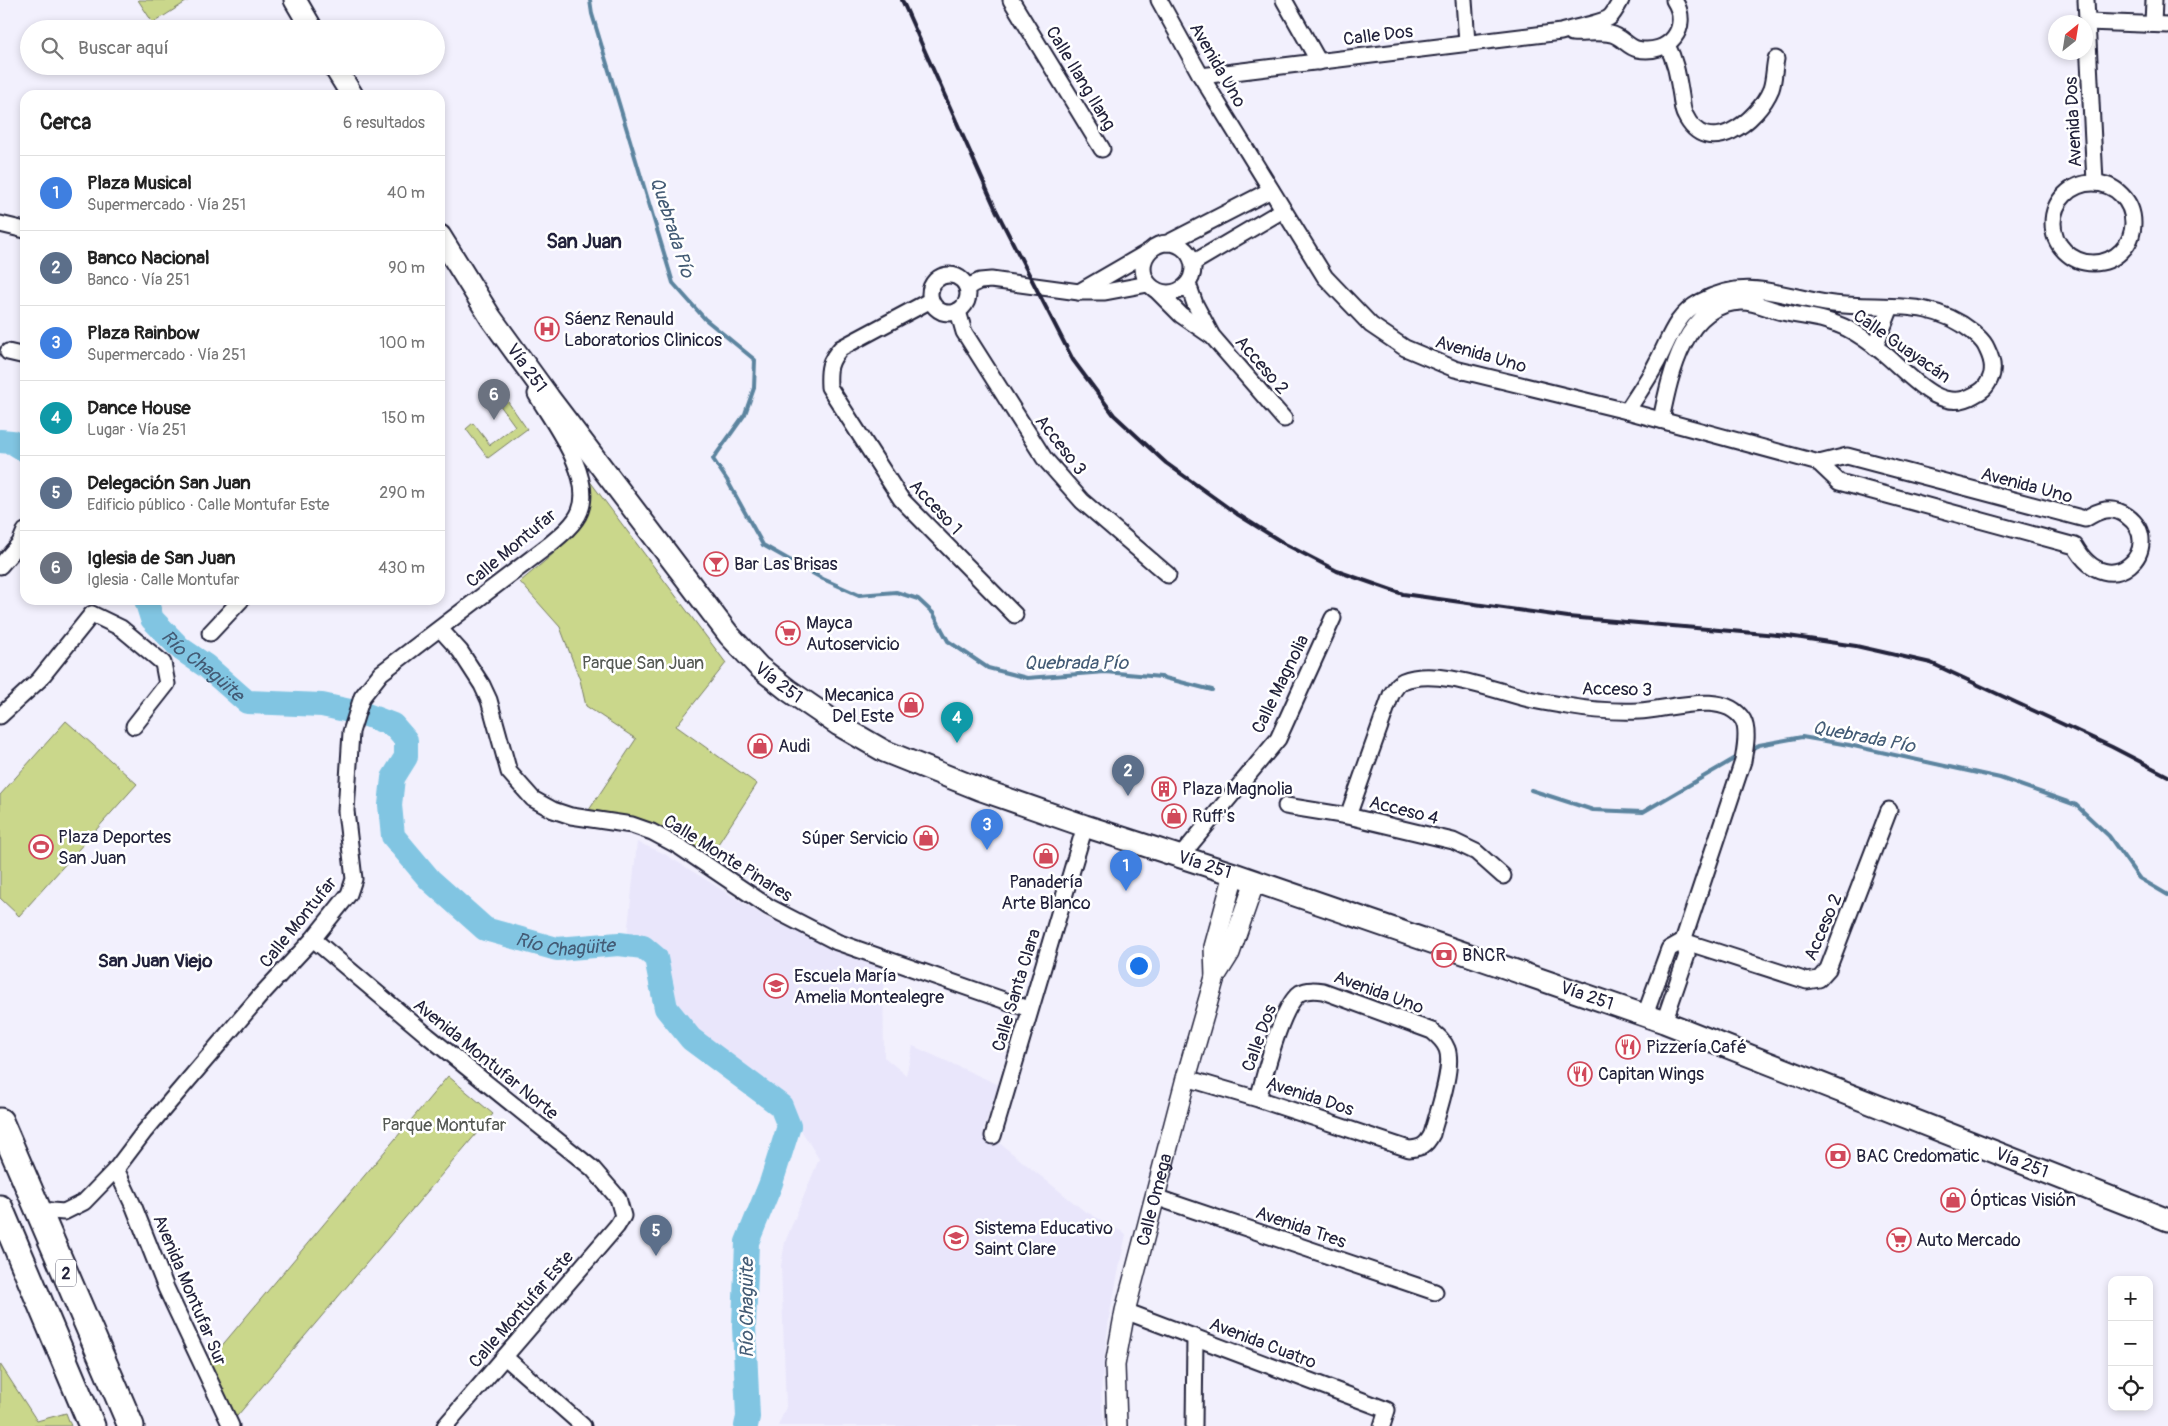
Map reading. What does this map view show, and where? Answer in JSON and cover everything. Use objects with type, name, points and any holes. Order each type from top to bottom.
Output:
[{"type":"highway","name":"2","points":[[0,1121],[40,1210],[131,1426]]},
{"type":"highway","name":"2","points":[[0,1208],[92,1426]]},
{"type":"main road","points":[[294,0],[306,20]]},
{"type":"main road","points":[[340,75],[349,90]]},
{"type":"main road","name":"Vía 251","points":[[445,244],[491,318],[549,398],[729,635],[759,667],[839,725],[884,751],[979,789],[1085,826],[1255,881],[1655,1018],[2168,1220]]},
{"type":"street","name":"Calle Ilang Ilang","points":[[1012,0],[1102,149]]},
{"type":"street","name":"Avenida Uno","points":[[1159,0],[1201,76],[1325,277],[1372,325],[1405,348],[1455,370],[1627,411],[1819,464],[1839,482],[2075,546],[2083,560],[2097,569],[2111,572],[2125,569],[2134,563],[2140,553],[2142,541],[2140,529],[2134,520],[2123,513],[2111,509],[2096,512],[2085,519],[1847,456],[1819,464]]},
{"type":"street","points":[[1284,0],[1319,62]]},
{"type":"street","points":[[1464,0],[1467,43]]},
{"type":"street","name":"Calle Dos","points":[[1561,32],[1582,24],[1602,22],[1610,17],[1621,0]]},
{"type":"street","points":[[1674,0],[1679,9],[1679,29],[1667,45],[1675,61],[1684,114],[1694,128],[1711,136],[1729,134],[1746,124],[1771,89],[1776,59]]},
{"type":"street","name":"Avenida Dos","points":[[2086,0],[2086,15]]},
{"type":"street","points":[[2093,22],[2160,25],[2154,0]]},
{"type":"street","name":"Calle Dos","points":[[1201,76],[1561,32],[1609,33],[1636,49],[1656,50],[1667,45]]},
{"type":"street","name":"Avenida Dos","points":[[2088,60],[2094,182]]},
{"type":"street","name":"Avenida Dos","points":[[2094,182],[2109,185],[2125,197],[2132,210],[2134,224],[2130,240],[2122,252],[2110,260],[2096,263],[2085,262],[2072,257],[2060,247],[2054,234],[2053,219],[2056,206],[2064,194],[2080,184],[2094,182]]},
{"type":"street","points":[[1079,292],[1157,245],[1168,243],[1270,190]]},
{"type":"street","points":[[1193,262],[1283,210]]},
{"type":"street","points":[[0,224],[20,229]]},
{"type":"street","points":[[967,288],[980,281],[992,280],[1079,292],[1105,292],[1152,287],[1168,294],[1173,293],[1188,284],[1193,274],[1193,262],[1188,252],[1179,245],[1168,243]]},
{"type":"street","points":[[1148,252],[1143,268],[1152,287]]},
{"type":"street","points":[[955,276],[967,288],[968,296],[965,305],[958,311],[942,312],[930,300],[930,291],[933,283],[939,277],[955,276]]},
{"type":"street","name":"Acceso 2","points":[[1188,284],[1195,304],[1212,336],[1284,419]]},
{"type":"street","name":"Acceso 2","points":[[1152,287],[1181,315],[1212,336]]},
{"type":"street","name":"Calle Guayacán","points":[[1627,411],[1657,363],[1679,319],[1699,302],[1722,293],[1751,288],[1830,304],[1909,307],[1941,312],[1962,323],[1985,342],[1992,361],[1992,376],[1984,389],[1966,400],[1949,400],[1926,390],[1875,347],[1849,329],[1833,322],[1744,302],[1726,304],[1702,318],[1684,343],[1671,372],[1661,420]]},
{"type":"street","points":[[1783,312],[1788,295]]},
{"type":"street","name":"Acceso 1","points":[[930,300],[841,348],[831,358],[828,370],[830,386],[901,499],[1015,615]]},
{"type":"street","points":[[1875,347],[1891,307]]},
{"type":"street","name":"Acceso 3","points":[[958,311],[964,332],[1044,458],[1082,501],[1168,575]]},
{"type":"street","name":"Calle Montufar","points":[[40,1210],[64,1212],[84,1202],[116,1168],[260,996],[313,939],[349,894],[354,879],[346,811],[351,739],[355,717],[362,698],[381,673],[441,630],[561,534],[580,512],[583,499],[583,484],[573,458],[491,318]]},
{"type":"street","points":[[1669,336],[1684,343]]},
{"type":"street","points":[[8,352],[20,355]]},
{"type":"street","points":[[0,566],[20,543]]},
{"type":"street","points":[[210,633],[236,605]]},
{"type":"street","points":[[0,716],[39,680],[92,614],[121,628],[164,663],[167,684],[134,726]]},
{"type":"street","name":"Calle Magnolia","points":[[1180,857],[1278,739],[1333,618]]},
{"type":"street","name":"Calle Monte Pinares","points":[[441,630],[472,668],[490,700],[510,772],[534,799],[553,810],[571,816],[632,825],[652,832],[680,847],[769,907],[837,942],[1029,1009]]},
{"type":"street","name":"Acceso 3","points":[[1348,816],[1391,695],[1401,682],[1416,677],[1443,678],[1532,700],[1581,708],[1639,711],[1709,702],[1723,704],[1736,712],[1744,722],[1746,735],[1743,761],[1683,941]]},
{"type":"street","name":"Acceso 4","points":[[1286,806],[1348,816],[1453,842],[1476,852],[1503,876]]},
{"type":"street","name":"Acceso 2","points":[[1683,941],[1807,981],[1820,979],[1828,969],[1889,810]]},
{"type":"street","name":"Calle Santa Clara","points":[[993,1136],[1029,1009],[1085,826]]},
{"type":"street","name":"Calle Omega","points":[[1215,977],[1214,947],[1234,874]]},
{"type":"street","name":"Calle Omega","points":[[1117,1426],[1115,1365],[1125,1311],[1186,1078],[1215,977],[1230,953],[1255,881]]},
{"type":"street","name":"Avenida Montufar Norte","points":[[313,939],[428,1036],[593,1169],[618,1198],[623,1216]]},
{"type":"street","points":[[1683,941],[1687,955],[1655,1018],[1669,948],[1683,941]]},
{"type":"street","name":"Avenida Uno","points":[[1300,993],[1312,990],[1323,991],[1432,1030],[1442,1039],[1448,1050],[1449,1065],[1432,1134],[1428,1143],[1421,1148]]},
{"type":"street","name":"Calle Dos","points":[[1258,1099],[1275,1040],[1292,1002],[1300,993]]},
{"type":"street","name":"Avenida Dos","points":[[1186,1078],[1258,1099],[1409,1149],[1421,1148]]},
{"type":"street","name":"Avenida Montufar Sur","points":[[116,1168],[134,1207],[166,1288],[230,1426]]},
{"type":"street","name":"Avenida Tres","points":[[1155,1197],[1435,1292]]},
{"type":"street","name":"Calle Montufar Este","points":[[445,1426],[606,1240],[623,1216]]},
{"type":"street","name":"Avenida Cuatro","points":[[1125,1311],[1387,1410],[1382,1426]]},
{"type":"street","points":[[1194,1426],[1195,1337]]},
{"type":"street","points":[[505,1357],[583,1426]]},
{"type":"shaded area","name":"Sistema Educativo Saint Clare","points":[[637,842],[663,853],[769,919],[883,968],[884,1057],[906,1075],[913,1046],[999,1085],[983,1130],[1083,1210],[1126,1234],[1109,1318],[1101,1391],[1104,1426],[778,1426],[786,1407],[781,1266],[785,1242],[819,1159],[777,1091],[706,1039],[674,1005],[660,954],[645,942],[627,937]]},
{"type":"green space","points":[[138,0],[189,0],[158,20],[151,20]]},
{"type":"green space","points":[[496,385],[527,429],[488,458],[466,429],[473,423],[490,445],[515,426],[489,390]]},
{"type":"green space","name":"Parque San Juan","points":[[589,480],[726,663],[676,726],[757,784],[707,861],[666,834],[651,827],[622,816],[589,810],[636,739],[586,706],[580,680],[560,627],[520,582],[550,557],[581,525],[590,504]]},
{"type":"green space","name":"Plaza Deportes San Juan","points":[[66,721],[137,784],[19,916],[0,898],[0,795]]},
{"type":"green space","name":"Parque Montufar","points":[[448,1076],[493,1114],[232,1422],[209,1361]]},
{"type":"green space","points":[[0,1364],[37,1421],[66,1413],[71,1426],[0,1426]]},
{"type":"waterway","name":"Quebrada Pío","points":[[590,0],[592,14],[673,283],[705,319],[755,360],[754,388],[745,414],[713,459],[727,480],[763,545],[823,579],[859,595],[896,592],[918,599],[933,613],[948,641],[988,668],[1027,678],[1105,672],[1161,677],[1212,690]]},
{"type":"waterway","name":"Río Chagüite","points":[[0,441],[12,442],[20,447]]},
{"type":"waterway","name":"Río Chagüite","points":[[148,605],[152,619],[181,649],[206,666],[247,702],[322,705],[364,714],[393,725],[406,740],[406,757],[393,778],[390,805],[393,836],[430,880],[485,929],[557,949],[619,944],[643,947],[656,958],[666,1008],[691,1039],[781,1106],[789,1126],[771,1183],[747,1242],[744,1326],[748,1417],[746,1426]]},
{"type":"waterway","name":"Quebrada Pío","points":[[1749,750],[1759,745],[1802,737],[1849,745],[2000,778],[2076,805],[2109,836],[2139,878],[2168,895]]},
{"type":"waterway","name":"Quebrada Pío","points":[[1531,790],[1593,810],[1643,812],[1739,756]]},
{"type":"railway","points":[[902,0],[996,210],[1073,360],[1114,415],[1166,463],[1237,514],[1285,544],[1337,571],[1403,594],[1568,617],[1788,636],[1856,646],[1931,663],[2112,747],[2168,776]]},
{"type":"place","name":"Sáenz Renauld Laboratorios Clinicos","points":[[547,329]]},
{"type":"place","name":"Iglesia de San Juan","points":[[494,420]]},
{"type":"place","name":"Bar Las Brisas","points":[[716,564]]},
{"type":"place","name":"Mayca Autoservicio","points":[[788,633]]},
{"type":"place","name":"Mecanica Del Este","points":[[911,705]]},
{"type":"place","name":"Dance House","points":[[957,743]]},
{"type":"place","name":"Audi","points":[[760,746]]},
{"type":"place","name":"Plaza Magnolia","points":[[1164,789]]},
{"type":"place","name":"Banco Nacional","points":[[1128,796]]},
{"type":"place","name":"Ruff's","points":[[1174,816]]},
{"type":"place","name":"Súper Servicio","points":[[926,838]]},
{"type":"place","name":"Plaza Deportes San Juan","points":[[41,847]]},
{"type":"place","name":"Plaza Rainbow","points":[[987,850]]},
{"type":"place","name":"Panadería Arte Blanco","points":[[1046,856]]},
{"type":"place","name":"Plaza Musical","points":[[1126,891]]},
{"type":"place","name":"BNCR","points":[[1444,955]]},
{"type":"place","name":"Escuela María Amelia Montealegre","points":[[776,986]]},
{"type":"place","name":"Pizzería Café","points":[[1628,1047]]},
{"type":"place","name":"Capitan Wings","points":[[1580,1074]]},
{"type":"place","name":"BAC Credomatic","points":[[1838,1156]]},
{"type":"place","name":"Ópticas Visión","points":[[1953,1200]]},
{"type":"place","name":"Sistema Educativo Saint Clare","points":[[956,1238]]},
{"type":"place","name":"Auto Mercado","points":[[1899,1240]]},
{"type":"place","name":"Delegación San Juan","points":[[656,1256]]},
{"type":"district","name":"San Juan","points":[[584,241]]},
{"type":"district","name":"San Juan Viejo","points":[[155,960]]}]
